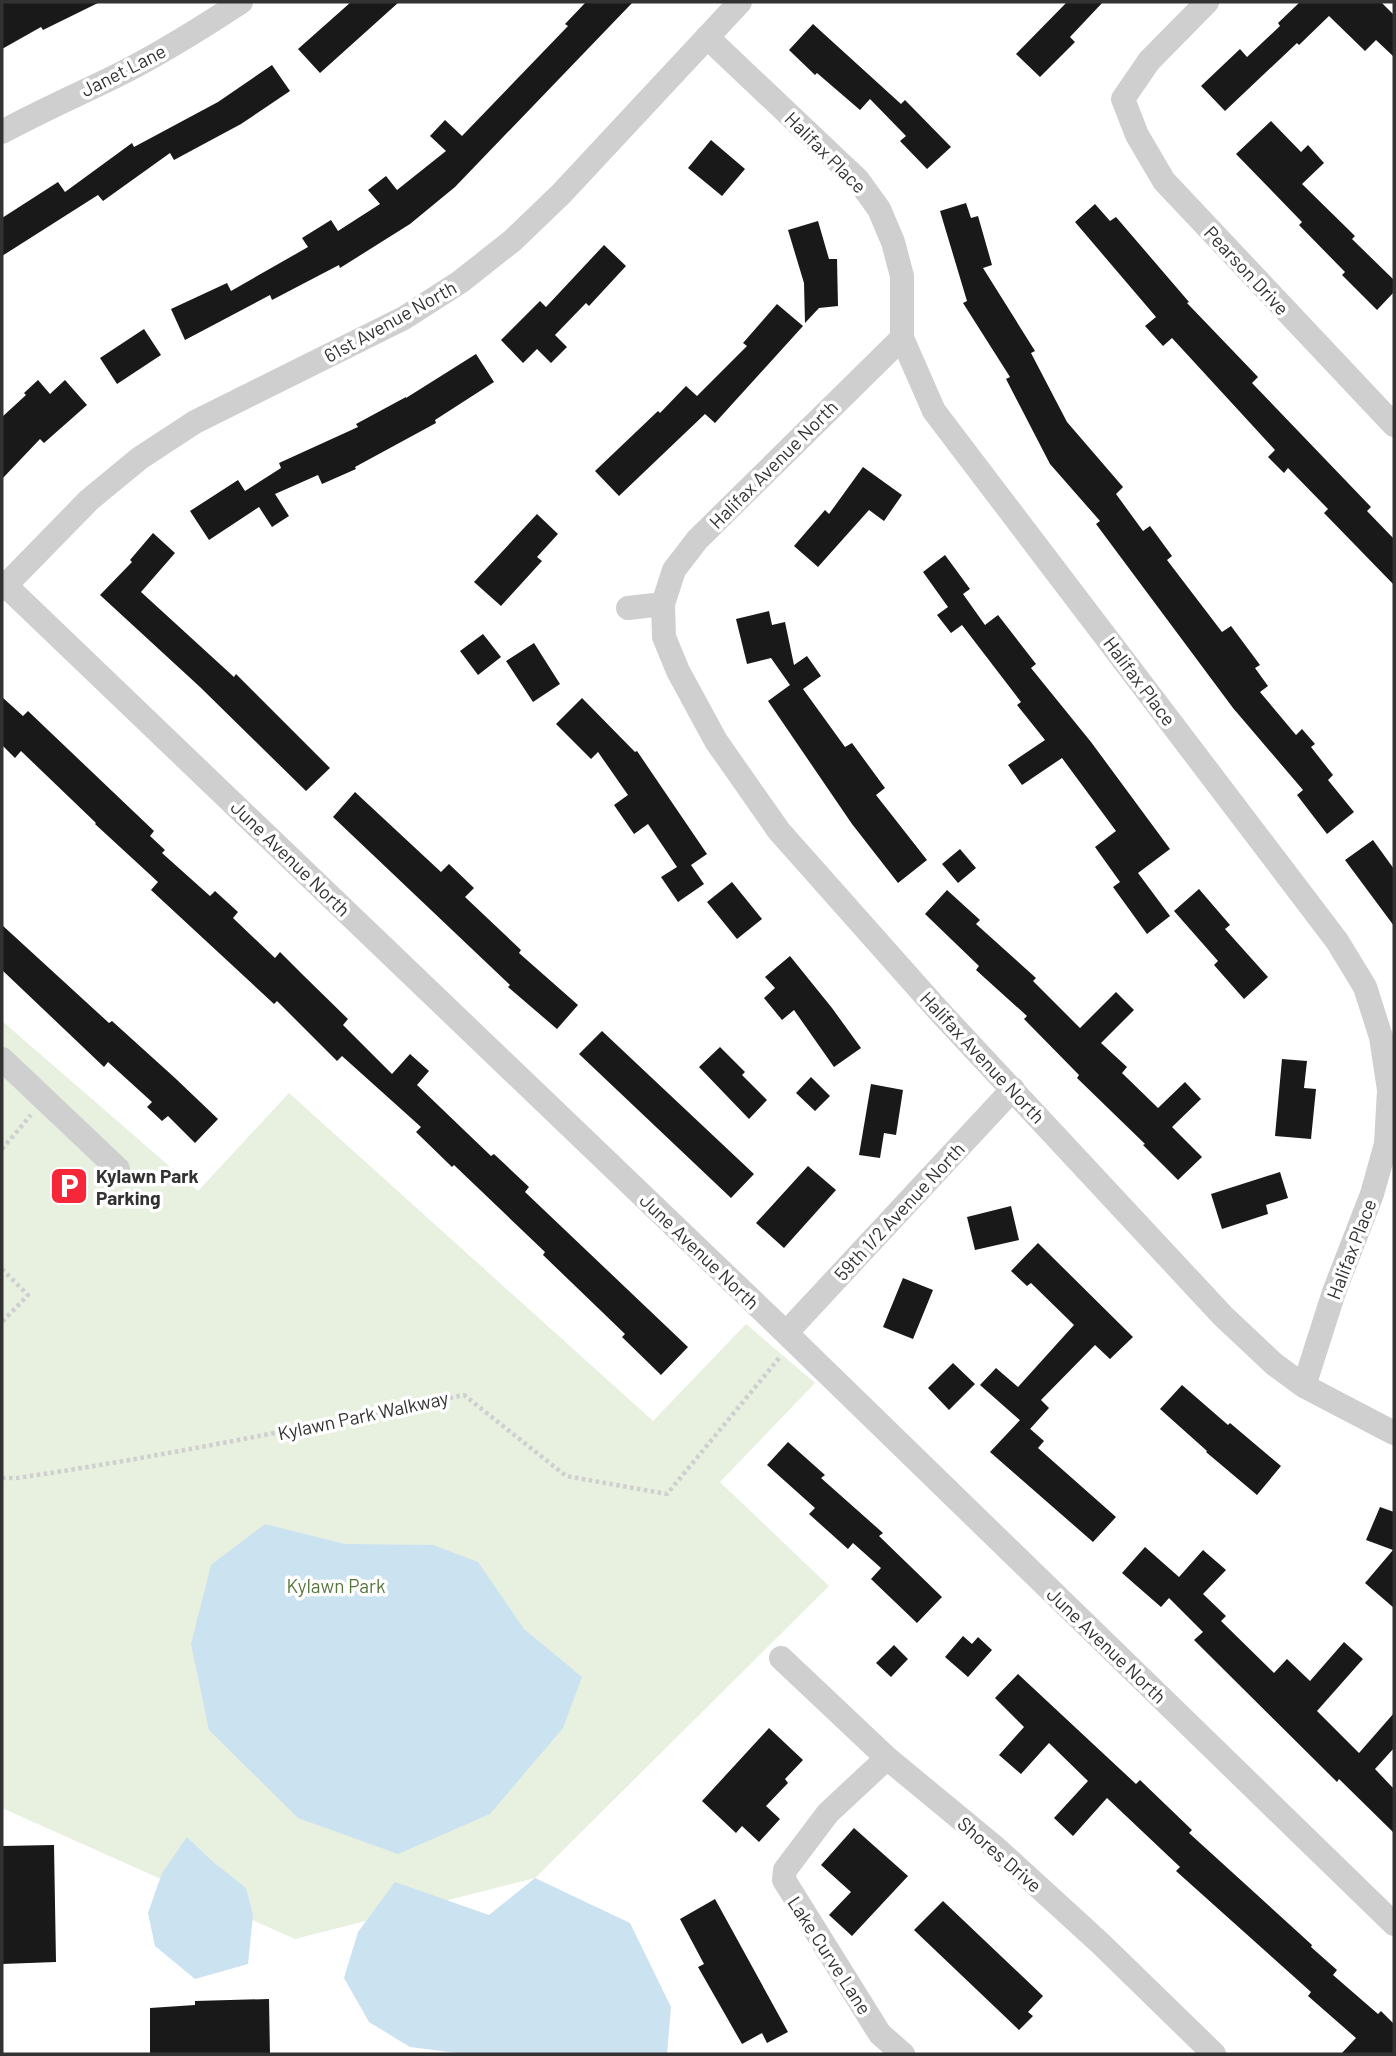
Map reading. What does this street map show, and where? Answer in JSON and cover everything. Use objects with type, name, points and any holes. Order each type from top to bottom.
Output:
[{"type":"street","name":"Janet Lane","points":[[2,132],[51,105],[115,77],[186,38],[241,2]]},
{"type":"street","name":"61st Avenue North","points":[[3,585],[89,500],[140,458],[195,422],[404,317],[460,282],[502,250],[561,194],[740,2]]},
{"type":"street","name":"Pearson Drive","points":[[1207,2],[1149,61],[1123,99],[1136,135],[1164,181],[1394,425]]},
{"type":"street","name":"Halifax Place","points":[[708,37],[858,180],[879,209],[893,242],[902,276],[902,338],[934,411],[1337,941],[1365,987],[1381,1037],[1389,1090],[1387,1144],[1372,1194],[1334,1292],[1304,1386]]},
{"type":"street","name":"Halifax Avenue North","points":[[902,338],[696,540],[674,570],[663,604],[664,637],[677,671],[716,741],[779,831],[937,1010],[1223,1316],[1274,1364],[1304,1386],[1330,1402],[1394,1433]]},
{"type":"street","name":"June Avenue North","points":[[3,585],[789,1336],[1394,1924]]},
{"type":"street","points":[[628,608],[663,604]]},
{"type":"street","points":[[2,1059],[118,1169]]},
{"type":"street","name":"59th 1/2 Avenue North","points":[[789,1336],[1013,1089]]},
{"type":"street","name":"Shores Drive","points":[[781,1658],[887,1758],[996,1848],[1072,1917],[1202,2051]]},
{"type":"street","name":"Lake Curve Lane","points":[[887,1758],[828,1813],[785,1870],[784,1880],[880,2034],[904,2054]]},
{"type":"path","points":[[2,1149],[44,1100]]},
{"type":"path","points":[[2,1269],[28,1295],[2,1322]]},
{"type":"path","name":"Kylawn Park Walkway","points":[[2,1478],[17,1478],[179,1452],[464,1395],[566,1476],[667,1494],[777,1363],[789,1336]]},
{"type":"green space","name":"Kylawn Park","points":[[2,1021],[198,1191],[289,1093],[653,1421],[746,1324],[815,1383],[720,1482],[829,1586],[535,1878],[295,1939],[2,1808]]},
{"type":"water","points":[[265,1524],[345,1544],[433,1545],[478,1562],[524,1629],[582,1677],[563,1728],[490,1814],[398,1854],[298,1818],[209,1730],[191,1644],[211,1565]]},
{"type":"water","points":[[187,1837],[246,1888],[253,1915],[248,1964],[195,1979],[155,1946],[148,1913],[162,1873]]},
{"type":"water","points":[[535,1878],[630,1923],[671,2007],[667,2054],[465,2054],[410,2047],[369,2022],[344,1978],[358,1932],[395,1882],[489,1915]]},
{"type":"building","points":[[2,2],[100,2],[43,30],[41,27],[2,49]]},
{"type":"building","points":[[351,2],[399,2],[320,73],[298,49]]},
{"type":"building","points":[[586,2],[633,2],[455,187],[410,224],[340,268],[339,265],[272,300],[270,295],[185,340],[171,309],[227,283],[231,291],[308,247],[302,238],[331,220],[338,231],[380,204],[368,190],[386,176],[397,190],[446,151],[430,136],[445,120],[462,136],[568,26],[565,24]]},
{"type":"building","points":[[1067,2],[1103,2],[1070,37],[1075,42],[1040,77],[1016,54]]},
{"type":"building","points":[[1300,2],[1381,2],[1394,15],[1394,57],[1376,40],[1365,51],[1329,16],[1225,111],[1201,86],[1240,49],[1247,57],[1280,26],[1278,23]]},
{"type":"building","points":[[813,24],[901,104],[905,100],[951,147],[927,169],[900,141],[906,136],[870,99],[860,110],[817,73],[815,75],[789,50]]},
{"type":"building","points":[[272,65],[290,91],[241,124],[174,160],[170,153],[103,201],[98,195],[2,256],[2,218],[58,182],[65,192],[132,143],[134,147],[218,102]]},
{"type":"building","points":[[1271,121],[1301,152],[1308,145],[1324,163],[1302,184],[1355,236],[1352,239],[1394,280],[1394,292],[1377,310],[1342,275],[1345,272],[1299,225],[1302,222],[1236,154]]},
{"type":"building","points":[[711,140],[745,169],[722,196],[688,168]]},
{"type":"building","points":[[966,203],[971,218],[978,216],[992,265],[983,268],[1035,351],[1031,353],[1067,422],[1123,487],[1116,494],[1143,531],[1150,526],[1172,556],[1167,560],[1222,632],[1231,626],[1260,665],[1255,668],[1268,686],[1260,692],[1296,735],[1302,729],[1315,744],[1311,747],[1333,775],[1328,780],[1354,812],[1327,834],[1297,795],[1303,790],[1233,708],[1096,524],[1100,521],[1050,464],[1006,379],[1010,377],[963,303],[967,301],[940,211]]},
{"type":"building","points":[[1095,204],[1110,221],[1116,217],[1189,302],[1187,303],[1258,377],[1252,383],[1371,507],[1367,511],[1394,539],[1394,585],[1324,513],[1328,509],[1288,468],[1284,473],[1268,457],[1275,450],[1172,338],[1163,346],[1145,326],[1156,317],[1075,222]]},
{"type":"building","points":[[818,221],[829,259],[837,259],[838,306],[819,308],[805,323],[804,283],[788,230]]},
{"type":"building","points":[[604,245],[626,266],[589,306],[586,303],[555,335],[567,347],[551,363],[537,349],[523,363],[501,340],[540,301],[546,307]]},
{"type":"building","points":[[777,304],[803,326],[715,423],[705,414],[619,496],[595,471],[686,386],[697,396],[747,346],[743,343]]},
{"type":"building","points":[[144,329],[161,355],[117,384],[100,358]]},
{"type":"building","points":[[476,354],[494,382],[435,420],[436,423],[355,467],[356,469],[322,484],[318,475],[275,494],[289,516],[272,527],[259,507],[209,540],[190,511],[238,480],[245,491],[281,468],[279,463],[358,427],[356,424],[406,398]]},
{"type":"building","points":[[38,380],[50,394],[65,380],[87,405],[44,443],[40,439],[2,479],[2,417]]},
{"type":"building","points":[[863,467],[902,495],[884,521],[869,510],[818,567],[794,546],[825,510],[829,514]]},
{"type":"building","points":[[537,514],[558,534],[537,557],[542,561],[501,606],[474,582]]},
{"type":"building","points":[[153,533],[175,553],[141,592],[234,677],[236,674],[330,768],[306,791],[200,687],[100,595],[132,562],[130,560]]},
{"type":"building","points":[[945,555],[970,589],[963,594],[985,625],[998,615],[1036,664],[1031,668],[1091,742],[1170,849],[1138,873],[1170,916],[1147,934],[1113,887],[1120,882],[1095,847],[1116,831],[1062,758],[1022,785],[1008,765],[1045,740],[1017,705],[1021,702],[962,625],[951,633],[937,615],[948,607],[923,572]]},
{"type":"building","points":[[769,611],[772,625],[785,622],[794,665],[807,656],[821,676],[803,689],[845,747],[852,743],[885,788],[876,795],[927,860],[898,883],[852,824],[768,701],[790,685],[771,658],[747,664],[736,619]]},
{"type":"building","points":[[483,634],[501,657],[478,675],[460,651]]},
{"type":"building","points":[[534,643],[560,684],[533,702],[506,661]]},
{"type":"building","points":[[2,697],[23,716],[28,711],[154,831],[150,836],[165,850],[162,853],[210,896],[215,891],[238,912],[233,918],[275,958],[280,952],[348,1019],[343,1025],[392,1074],[410,1054],[429,1071],[417,1085],[491,1156],[494,1154],[529,1187],[525,1192],[688,1347],[661,1375],[622,1337],[625,1334],[543,1255],[545,1252],[416,1132],[421,1127],[342,1056],[337,1061],[277,1001],[274,1004],[151,890],[158,882],[21,751],[15,758],[2,745]]},
{"type":"building","points":[[582,698],[635,752],[637,751],[707,854],[691,865],[704,884],[678,902],[661,877],[677,867],[648,824],[634,834],[614,805],[628,795],[598,752],[591,759],[556,724]]},
{"type":"building","points":[[355,792],[441,872],[449,864],[474,888],[465,897],[521,950],[519,953],[578,1005],[557,1029],[508,987],[510,985],[333,817]]},
{"type":"building","points":[[1373,840],[1394,869],[1394,926],[1345,860]]},
{"type":"building","points":[[960,849],[976,868],[958,883],[942,864]]},
{"type":"building","points":[[732,882],[762,919],[737,939],[707,902]]},
{"type":"building","points":[[1199,889],[1230,925],[1225,929],[1268,977],[1244,999],[1214,965],[1218,961],[1174,911]]},
{"type":"building","points":[[947,890],[980,920],[976,924],[1036,978],[1033,981],[1080,1028],[1116,992],[1134,1010],[1101,1043],[1127,1067],[1122,1073],[1158,1108],[1185,1082],[1201,1099],[1172,1127],[1202,1157],[1178,1180],[1077,1078],[1079,1075],[1024,1019],[1027,1016],[976,970],[979,966],[925,914]]},
{"type":"building","points":[[2,925],[218,1119],[195,1143],[168,1116],[162,1121],[147,1107],[152,1102],[108,1062],[104,1067],[2,970]]},
{"type":"building","points":[[790,956],[861,1048],[834,1067],[794,1010],[782,1020],[764,998],[775,988],[765,977]]},
{"type":"building","points":[[602,1031],[754,1174],[731,1198],[579,1054]]},
{"type":"building","points":[[720,1047],[745,1072],[742,1075],[767,1100],[749,1119],[699,1067]]},
{"type":"building","points":[[1282,1059],[1307,1061],[1304,1088],[1316,1089],[1311,1139],[1275,1136]]},
{"type":"building","points":[[811,1077],[830,1096],[815,1111],[796,1093]]},
{"type":"building","points":[[871,1084],[903,1090],[896,1135],[884,1133],[880,1158],[859,1155]]},
{"type":"building","points":[[808,1166],[836,1190],[784,1248],[756,1223]]},
{"type":"building","points":[[1280,1172],[1288,1198],[1266,1205],[1268,1214],[1222,1229],[1211,1194]]},
{"type":"building","points":[[1011,1206],[1019,1240],[975,1250],[967,1217]]},
{"type":"building","points":[[1038,1243],[1133,1337],[1110,1359],[1095,1345],[1041,1400],[1049,1408],[1030,1429],[980,1385],[996,1368],[1018,1387],[1074,1325],[1031,1283],[1027,1286],[1011,1271]]},
{"type":"building","points":[[903,1278],[933,1290],[913,1339],[883,1327]]},
{"type":"building","points":[[953,1363],[975,1384],[949,1410],[928,1388]]},
{"type":"building","points":[[1182,1385],[1281,1466],[1257,1495],[1160,1409]]},
{"type":"building","points":[[1020,1420],[1044,1441],[1038,1448],[1116,1517],[1093,1542],[990,1452]]},
{"type":"building","points":[[788,1442],[825,1475],[821,1478],[883,1533],[879,1536],[942,1597],[917,1623],[871,1579],[881,1568],[853,1543],[848,1549],[809,1514],[815,1508],[767,1465]]},
{"type":"building","points":[[1380,1507],[1394,1512],[1394,1608],[1365,1583],[1393,1550],[1366,1540]]},
{"type":"building","points":[[1145,1547],[1179,1577],[1203,1550],[1226,1570],[1203,1594],[1226,1616],[1221,1621],[1274,1673],[1287,1659],[1310,1681],[1344,1642],[1363,1659],[1317,1711],[1359,1753],[1394,1713],[1394,1748],[1375,1769],[1394,1789],[1394,1833],[1339,1779],[1337,1782],[1194,1640],[1203,1632],[1169,1598],[1161,1607],[1122,1573]]},
{"type":"building","points":[[963,1636],[972,1644],[978,1637],[992,1650],[968,1677],[945,1657]]},
{"type":"building","points":[[894,1645],[908,1659],[891,1677],[876,1663]]},
{"type":"building","points":[[1018,1674],[1136,1784],[1140,1780],[1192,1830],[1189,1833],[1337,1970],[1333,1975],[1378,2014],[1381,2011],[1394,2024],[1394,2054],[1341,2054],[1356,2038],[1308,1996],[1311,1992],[1176,1871],[1180,1867],[1107,1798],[1073,1836],[1054,1818],[1088,1781],[1049,1743],[1021,1774],[999,1755],[1024,1727],[995,1698]]},
{"type":"building","points":[[769,1728],[803,1760],[785,1779],[788,1783],[766,1806],[780,1819],[759,1842],[742,1826],[736,1833],[702,1801]]},
{"type":"building","points":[[854,1828],[908,1876],[852,1936],[829,1915],[851,1892],[821,1865]]},
{"type":"building","points":[[54,1845],[56,1962],[2,1964],[2,1846]]},
{"type":"building","points":[[715,1899],[788,2032],[767,2043],[762,2033],[742,2044],[698,1967],[704,1964],[680,1919]]},
{"type":"building","points":[[943,1901],[1043,1996],[1028,2012],[1033,2016],[1019,2030],[914,1930]]},
{"type":"building","points":[[269,1999],[270,2054],[150,2054],[150,2008],[195,2005],[195,2001]]},
{"type":"place","name":"Kylawn Park Parking","points":[[69,1186]]}]
